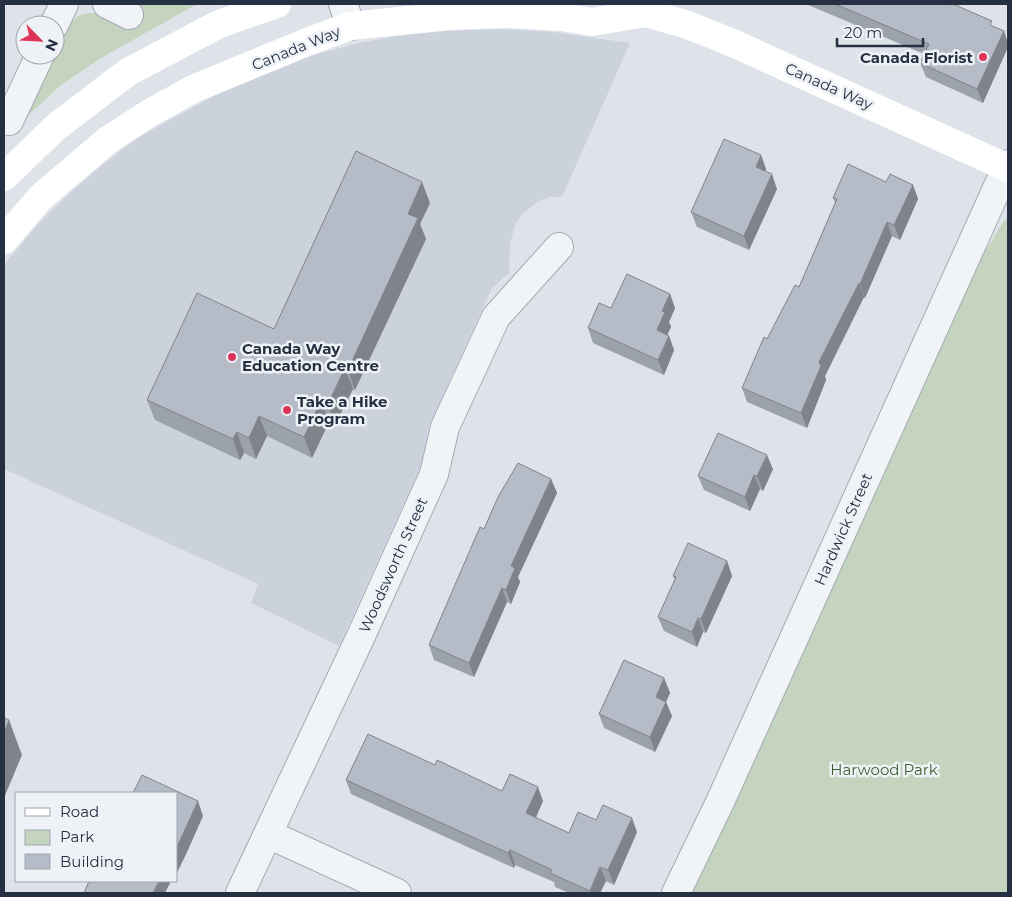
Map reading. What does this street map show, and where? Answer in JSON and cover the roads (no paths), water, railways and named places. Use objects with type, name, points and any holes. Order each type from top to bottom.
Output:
[{"type":"main road","points":[[4,177],[56,127],[128,72],[219,24],[277,4]]},
{"type":"main road","name":"Canada Way","points":[[4,240],[41,197],[108,140],[148,114],[193,89],[312,40],[347,15],[449,16],[501,14],[561,17],[592,22],[643,7],[735,44],[1008,167]]},
{"type":"street","points":[[9,121],[35,65]]},
{"type":"street","name":"Hardwick Street","points":[[676,893],[720,802],[1008,167]]},
{"type":"street","name":"Woodsworth Street","points":[[240,893],[361,636],[434,474],[445,427],[496,317],[559,248]]},
{"type":"street","points":[[268,834],[397,893]]},
{"type":"place","name":"Canada Florist","points":[[983,57]]},
{"type":"place","name":"Canada Way Education Centre","points":[[232,357]]},
{"type":"place","name":"Take a Hike Program","points":[[287,410]]},
{"type":"park label","name":"Harwood Park","points":[[884,769]]}]
